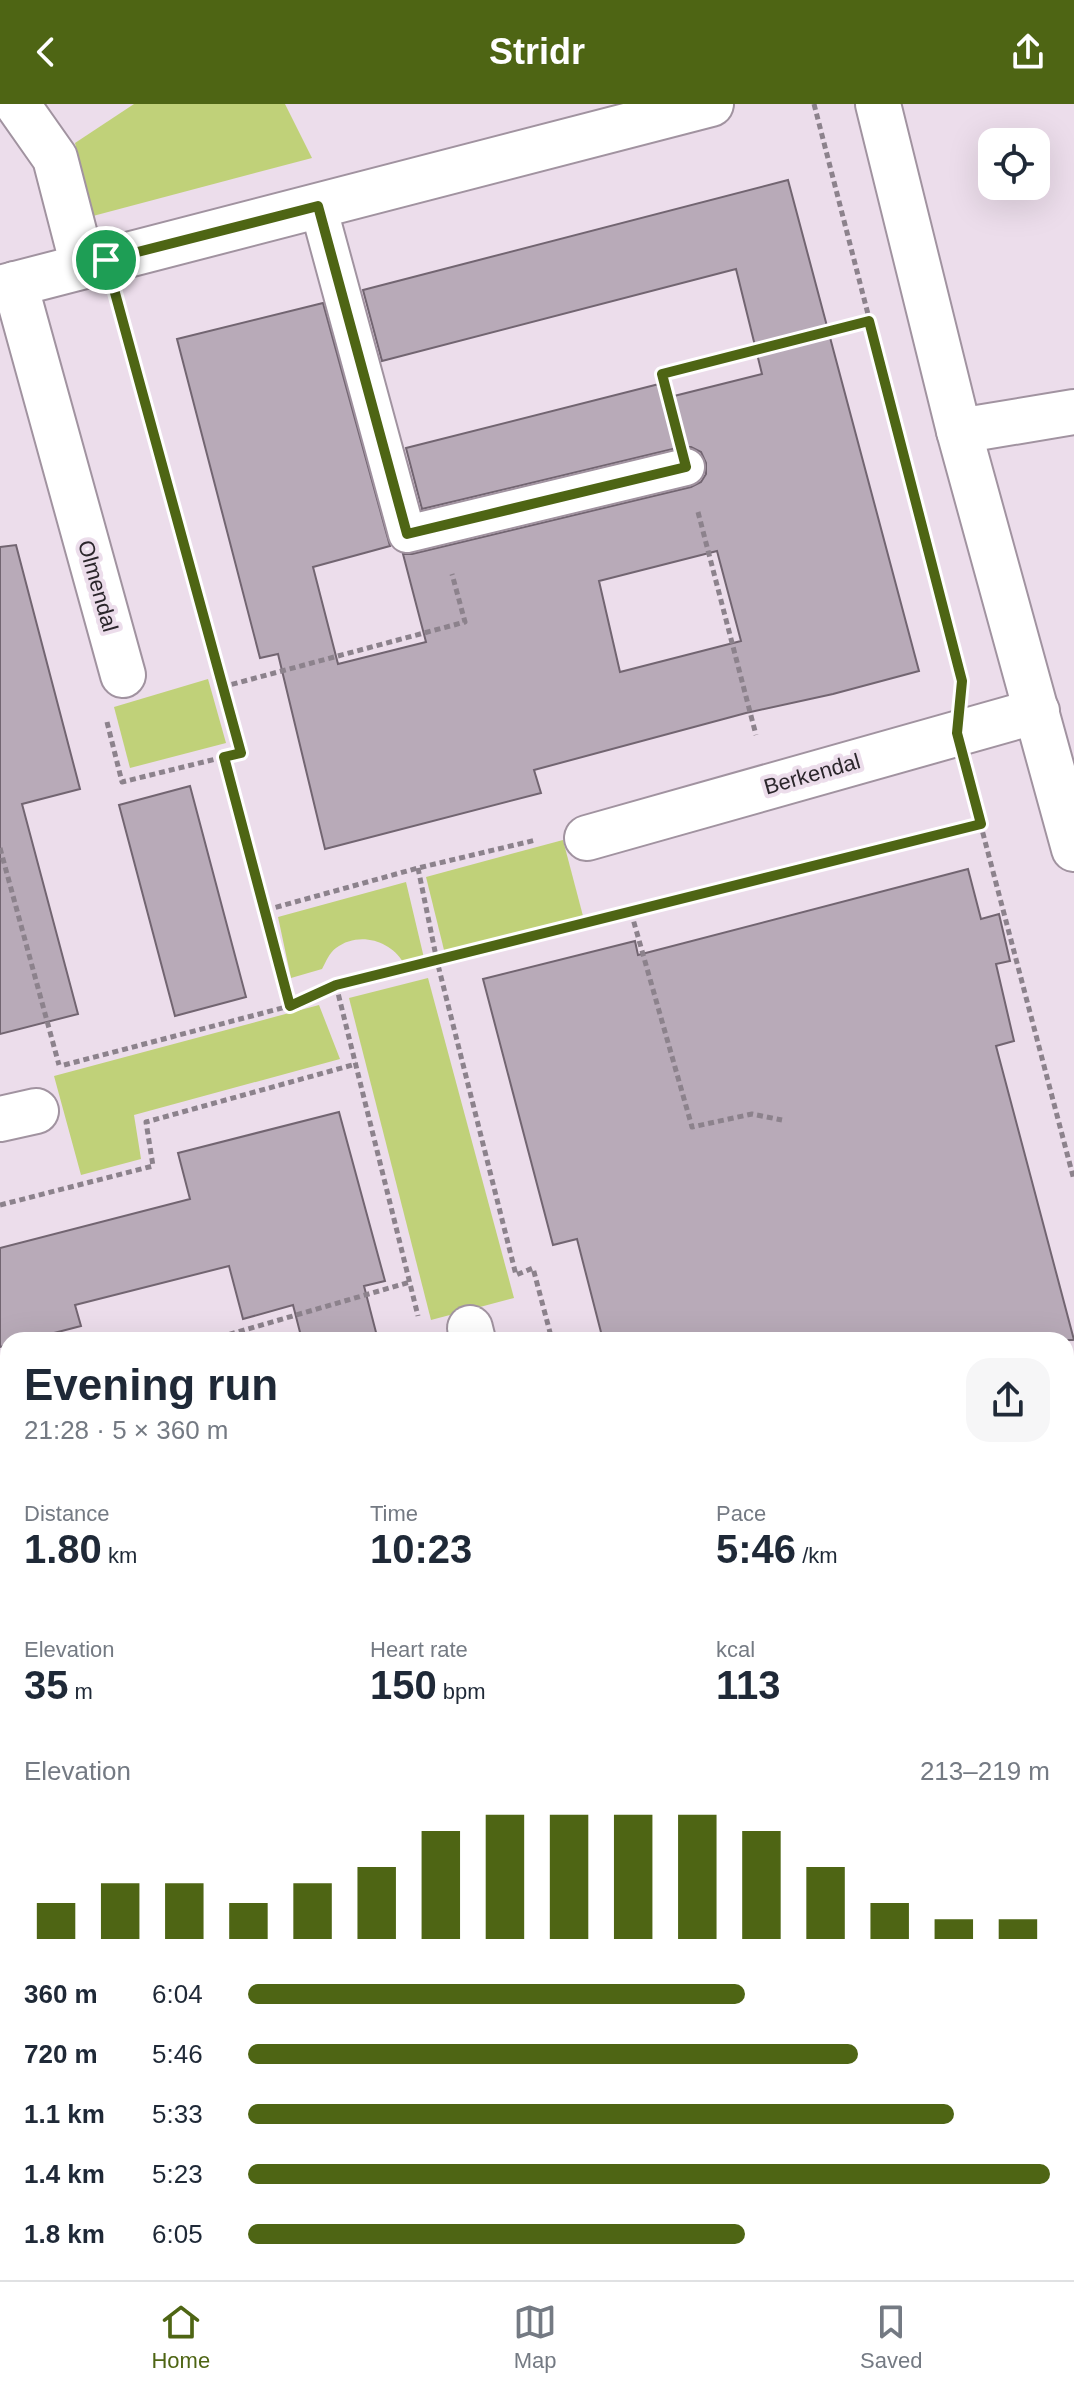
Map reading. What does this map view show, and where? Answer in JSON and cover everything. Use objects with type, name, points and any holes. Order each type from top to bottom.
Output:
[{"type":"street","points":[[17,104],[55,158],[94,263]]},
{"type":"street","name":"Olmendal","points":[[123,675],[7,286],[318,206],[596,118],[711,104]]},
{"type":"street","points":[[878,104],[959,431],[1074,849]]},
{"type":"street","points":[[959,431],[1074,412]]},
{"type":"street","name":"Berkendal","points":[[587,838],[1037,711]]},
{"type":"lane","points":[[318,206],[407,534],[686,467]]},
{"type":"path","points":[[814,104],[962,681],[957,733],[1074,1180]]},
{"type":"path","points":[[94,263],[241,753],[122,782],[103,705],[123,675]]},
{"type":"path","points":[[769,786],[662,374],[869,321]]},
{"type":"path","points":[[222,687],[465,622],[439,526]]},
{"type":"path","points":[[224,757],[290,1006]]},
{"type":"path","points":[[18,1115],[45,1070],[290,1006],[336,985],[981,824]]},
{"type":"path","points":[[266,910],[418,868],[563,833],[587,838]]},
{"type":"path","points":[[0,848],[59,1066]]},
{"type":"path","points":[[418,868],[437,961],[516,1275],[533,1268],[550,1332]]},
{"type":"path","points":[[631,912],[692,1127],[752,1114],[782,1120]]},
{"type":"path","points":[[336,985],[421,1325]]},
{"type":"path","points":[[0,1205],[153,1166],[146,1122],[356,1064]]},
{"type":"path","points":[[238,1332],[410,1282]]},
{"type":"green space","points":[[134,104],[285,104],[312,158],[93,216],[75,143]]},
{"type":"green space","points":[[208,679],[226,743],[130,768],[114,707]]},
{"type":"green space","points":[[563,840],[583,916],[445,954],[426,877]]},
{"type":"green space","points":[[406,882],[424,958],[403,962],[382,943],[354,940],[334,950],[322,969],[291,978],[278,917]]},
{"type":"green space","points":[[428,978],[514,1298],[431,1320],[349,998]]},
{"type":"green space","points":[[319,1005],[340,1059],[134,1115],[141,1159],[81,1175],[54,1076]]},
{"type":"building","points":[[788,180],[919,671],[746,713],[534,770],[541,793],[325,849],[278,654],[260,658],[177,339],[323,303],[390,546],[313,567],[338,664],[426,642],[403,554],[691,487],[701,482],[706,474],[706,463],[701,452],[691,447],[681,447],[422,509],[406,448],[659,384],[662,399],[762,374],[736,269],[382,361],[363,290]],"holes":[[[717,551],[741,641],[620,672],[599,581]]]},
{"type":"building","points":[[16,545],[80,789],[22,804],[78,1014],[0,1034],[0,547]]},
{"type":"building","points":[[190,786],[246,997],[175,1016],[119,805]]},
{"type":"building","points":[[968,869],[981,919],[999,914],[1010,961],[996,964],[1014,1041],[996,1046],[1072,1332],[601,1332],[577,1239],[553,1245],[483,979],[635,941],[638,955]]},
{"type":"building","points":[[339,1112],[385,1281],[364,1286],[376,1332],[300,1332],[293,1305],[243,1319],[229,1266],[75,1305],[81,1326],[58,1332],[0,1332],[0,1248],[190,1199],[178,1153]]},
{"type":"route","points":[[318,206],[407,534],[686,467],[662,374],[869,321],[962,681],[957,733],[981,824],[336,985],[290,1006],[224,757],[241,753],[106,260],[318,206]]}]
